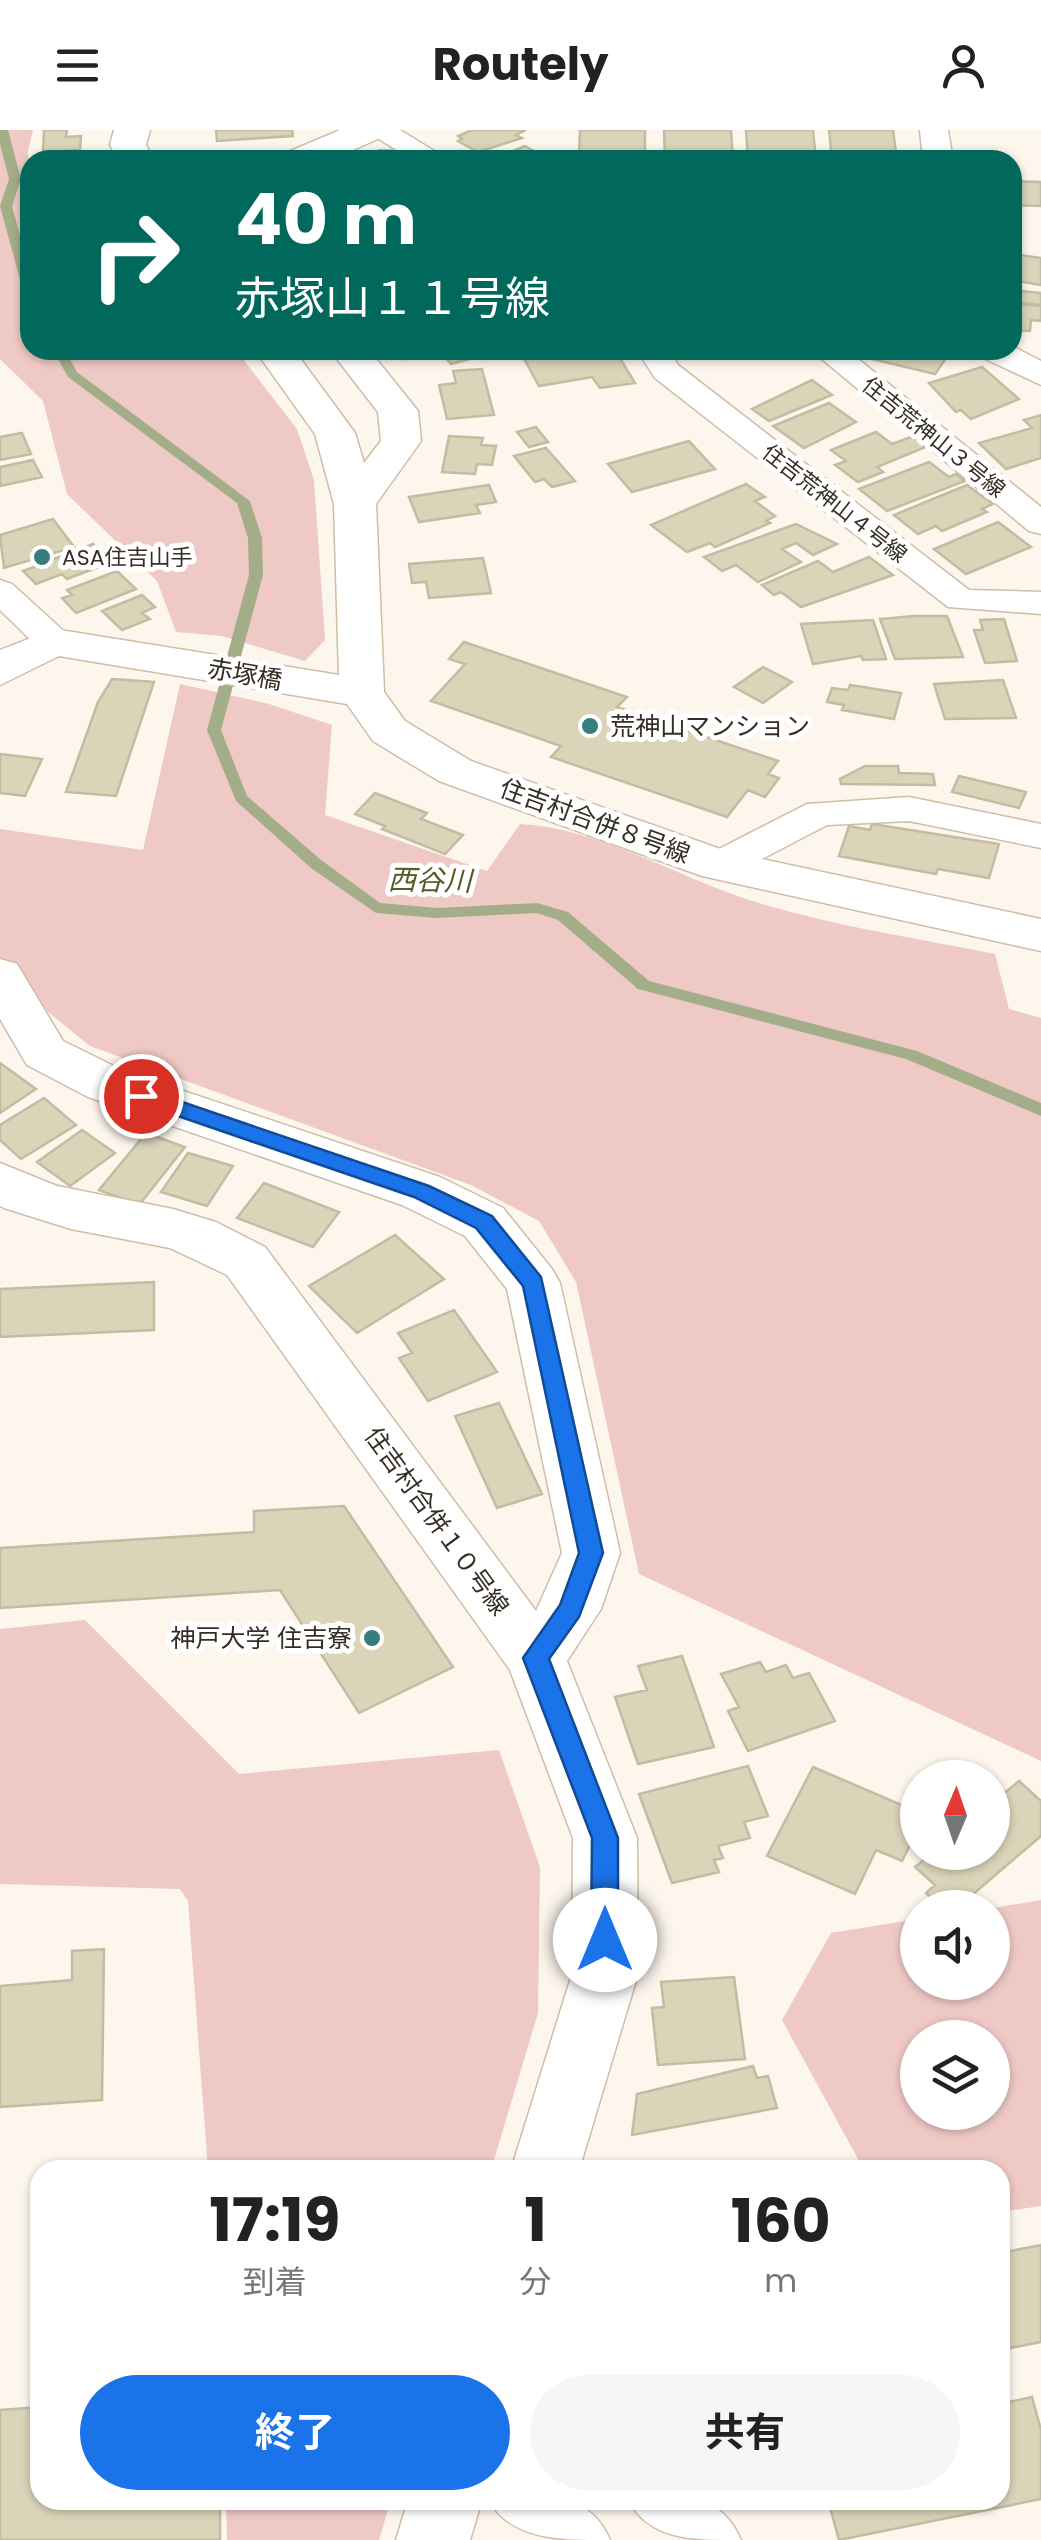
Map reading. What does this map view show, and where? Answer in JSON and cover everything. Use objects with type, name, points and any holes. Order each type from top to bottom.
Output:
[{"type":"street","points":[[320,146],[370,130]]},
{"type":"street","points":[[379,130],[416,150]]},
{"type":"street","points":[[281,360],[335,433],[355,504],[362,693]]},
{"type":"street","points":[[355,504],[401,441],[398,410],[357,360]]},
{"type":"street","name":"住吉荒神山４号線","points":[[660,360],[666,370],[960,600],[1041,603]]},
{"type":"street","name":"住吉荒神山３号線","points":[[839,360],[1041,524]]},
{"type":"street","points":[[1018,360],[1041,375]]},
{"type":"street","points":[[0,592],[54,642],[8,663],[0,671]]},
{"type":"street","name":"赤塚橋","points":[[54,642],[362,693]]},
{"type":"street","name":"住吉村合併８号線","points":[[362,693],[389,731],[455,771],[720,865],[1041,935]]},
{"type":"street","points":[[720,865],[820,813],[908,809],[1041,836]]},
{"type":"street","points":[[0,976],[45,1053],[106,1084],[422,1191],[484,1222],[534,1283],[591,1553],[570,1610],[536,1658]]},
{"type":"street","name":"住吉村合併１０号線","points":[[0,1182],[15,1192],[76,1210],[195,1235],[246,1261],[536,1658],[605,1838],[605,1974],[548,2160]]},
{"type":"street","points":[[433,2540],[442,2510]]},
{"type":"street","points":[[534,2510],[578,2540]]},
{"type":"street","points":[[671,2510],[710,2540]]},
{"type":"shaded area","points":[[0,130],[33,130],[28,150],[20,150],[20,360],[244,360],[297,429],[314,480],[325,640],[305,661],[222,636],[176,632],[157,581],[67,494],[43,401],[0,359]]},
{"type":"shaded area","points":[[180,684],[269,704],[332,725],[325,815],[487,871],[520,824],[549,827],[605,843],[774,907],[995,954],[1009,1009],[1041,1018],[1041,1761],[639,1574],[576,1282],[539,1221],[471,1185],[90,1046],[0,973],[0,829],[143,850]]},
{"type":"shaded area","points":[[85,1620],[239,1774],[499,1750],[540,1867],[538,2013],[494,2160],[207,2160],[188,1901],[180,1889],[0,1884],[0,1629]]},
{"type":"shaded area","points":[[1041,1900],[1041,2206],[1010,2211],[1010,2160],[859,2160],[782,2020],[831,1933],[900,1922],[900,2000],[1010,2000],[1010,1905]]},
{"type":"shaded area","points":[[226,2510],[388,2510],[379,2540],[227,2540]]},
{"type":"building","points":[[44,130],[67,130],[66,137],[81,136],[80,150],[43,150]]},
{"type":"building","points":[[216,130],[292,130],[293,136],[217,141]]},
{"type":"building","points":[[472,130],[524,131],[516,135],[522,138],[484,150],[474,150],[458,141],[462,139],[458,136]]},
{"type":"building","points":[[580,130],[645,130],[645,150],[579,150]]},
{"type":"building","points":[[664,130],[731,130],[732,150],[665,150]]},
{"type":"building","points":[[746,130],[813,130],[815,150],[747,150]]},
{"type":"building","points":[[829,130],[893,130],[896,150],[831,150]]},
{"type":"building","points":[[1022,181],[1041,182],[1041,206],[1022,205]]},
{"type":"building","points":[[1022,255],[1041,258],[1041,285],[1022,282]]},
{"type":"building","points":[[1022,291],[1041,293],[1041,305],[1022,303]]},
{"type":"building","points":[[1022,304],[1041,306],[1041,321],[1031,320],[1030,331],[1022,331]]},
{"type":"building","points":[[525,360],[621,360],[635,383],[600,388],[592,377],[539,386]]},
{"type":"building","points":[[876,360],[945,360],[935,374]]},
{"type":"building","points":[[982,367],[1019,399],[971,419],[961,410],[956,412],[929,383]]},
{"type":"building","points":[[482,369],[494,415],[447,419],[439,385],[456,383],[453,371]]},
{"type":"building","points":[[812,380],[832,395],[769,421],[752,409]]},
{"type":"building","points":[[829,403],[856,422],[804,448],[773,426]]},
{"type":"building","points":[[1041,415],[1041,458],[1006,469],[979,443],[1032,428],[1024,420]]},
{"type":"building","points":[[536,427],[548,442],[529,447],[517,432]]},
{"type":"building","points":[[876,432],[892,444],[914,436],[928,446],[877,467],[883,472],[858,482],[835,465],[846,461],[831,450]]},
{"type":"building","points":[[22,433],[31,454],[0,460],[0,437]]},
{"type":"building","points":[[449,436],[483,438],[481,445],[496,446],[492,465],[477,464],[475,474],[442,472]]},
{"type":"building","points":[[689,441],[715,469],[632,492],[608,464]]},
{"type":"building","points":[[546,448],[575,481],[552,487],[544,479],[535,482],[514,456]]},
{"type":"building","points":[[33,460],[42,477],[0,486],[0,467]]},
{"type":"building","points":[[929,462],[949,477],[956,474],[965,481],[887,511],[859,489]]},
{"type":"building","points":[[746,484],[765,497],[755,501],[775,516],[766,521],[770,523],[715,547],[710,543],[687,552],[651,525]]},
{"type":"building","points":[[489,485],[496,502],[476,505],[480,513],[419,522],[409,497]]},
{"type":"building","points":[[967,485],[993,504],[982,509],[987,512],[942,531],[936,526],[918,534],[894,515]]},
{"type":"building","points":[[53,519],[74,547],[4,568],[0,535]]},
{"type":"building","points":[[998,522],[1031,547],[966,574],[934,549]]},
{"type":"building","points":[[796,524],[837,544],[813,555],[796,543],[782,549],[801,562],[758,582],[736,565],[722,571],[704,557]]},
{"type":"building","points":[[93,544],[112,562],[67,579],[62,574],[36,584],[23,571]]},
{"type":"building","points":[[869,557],[893,575],[801,607],[781,592],[774,595],[762,585],[818,561],[833,572]]},
{"type":"building","points":[[483,558],[491,593],[429,598],[426,582],[412,583],[409,564]]},
{"type":"building","points":[[117,571],[136,589],[76,613],[62,598],[72,595],[67,590]]},
{"type":"building","points":[[142,595],[155,607],[142,613],[150,619],[122,630],[102,611]]},
{"type":"building","points":[[947,616],[963,657],[895,659],[880,619]]},
{"type":"building","points":[[1004,619],[1017,661],[985,663],[974,630],[983,630],[980,620]]},
{"type":"building","points":[[873,620],[886,659],[863,660],[861,656],[813,664],[801,624]]},
{"type":"building","name":"荒神山マンション","points":[[464,642],[627,697],[617,707],[778,761],[768,774],[779,778],[765,797],[748,790],[727,817],[551,757],[561,746],[431,701],[465,664],[449,659]]},
{"type":"building","points":[[763,667],[792,682],[763,703],[734,687]]},
{"type":"building","points":[[112,679],[154,682],[116,796],[66,792],[98,702]]},
{"type":"building","points":[[1003,680],[1016,718],[945,719],[934,684]]},
{"type":"building","points":[[850,685],[901,693],[894,719],[842,710],[844,705],[827,702],[832,688],[848,690]]},
{"type":"building","points":[[0,754],[42,759],[25,796],[0,793]]},
{"type":"building","points":[[865,766],[898,766],[899,773],[933,774],[935,785],[841,784],[840,779]]},
{"type":"building","points":[[959,776],[1026,792],[1019,808],[952,792]]},
{"type":"building","points":[[375,793],[427,813],[421,819],[463,835],[445,854],[382,829],[385,826],[355,814]]},
{"type":"building","points":[[872,824],[999,844],[989,878],[938,869],[936,874],[839,856],[849,826],[870,830]]},
{"type":"building","points":[[0,1063],[36,1089],[0,1113]]},
{"type":"building","points":[[44,1098],[76,1125],[21,1159],[0,1140],[0,1125]]},
{"type":"building","points":[[82,1130],[115,1153],[70,1186],[37,1162]]},
{"type":"building","points":[[146,1133],[185,1147],[139,1205],[99,1190]]},
{"type":"building","points":[[188,1153],[233,1166],[207,1206],[161,1192]]},
{"type":"building","points":[[264,1183],[339,1212],[313,1247],[237,1218]]},
{"type":"building","points":[[395,1235],[444,1279],[357,1333],[309,1286]]},
{"type":"building","points":[[154,1282],[154,1330],[0,1337],[0,1289]]},
{"type":"building","points":[[454,1310],[497,1372],[428,1401],[399,1358],[412,1353],[398,1333]]},
{"type":"building","points":[[499,1403],[542,1494],[497,1508],[455,1416]]},
{"type":"building","name":"神戸大学 住吉寮","points":[[344,1506],[453,1667],[359,1713],[280,1590],[0,1608],[0,1548],[254,1532],[254,1511]]},
{"type":"building","points":[[682,1656],[714,1747],[638,1764],[615,1697],[647,1690],[638,1666]]},
{"type":"building","points":[[760,1662],[766,1672],[786,1665],[793,1678],[809,1673],[835,1721],[748,1751],[728,1711],[739,1707],[721,1674]]},
{"type":"building","points":[[748,1766],[768,1816],[744,1822],[750,1838],[718,1846],[723,1858],[714,1860],[719,1872],[672,1883],[639,1794]]},
{"type":"building","points":[[813,1767],[900,1804],[900,1860],[876,1850],[855,1894],[767,1856]]},
{"type":"building","points":[[1019,1781],[1041,1801],[1041,1836],[1010,1863],[1010,1788]]},
{"type":"building","points":[[918,1870],[1001,1870],[978,1890],[929,1890],[935,1885]]},
{"type":"building","points":[[104,1949],[102,2100],[0,2107],[0,1986],[72,1980],[72,1951]]},
{"type":"building","points":[[734,1977],[745,2059],[658,2065],[652,2008],[664,2007],[661,1982]]},
{"type":"building","points":[[753,2066],[757,2078],[768,2076],[777,2108],[632,2135],[637,2094]]},
{"type":"building","points":[[1041,2245],[1041,2342],[1010,2348],[1010,2251]]},
{"type":"building","points":[[1032,2397],[1041,2430],[1041,2499],[1010,2505],[1010,2402]]},
{"type":"building","points":[[30,2408],[30,2510],[220,2510],[220,2540],[0,2540],[0,2410]]},
{"type":"building","points":[[831,2510],[987,2510],[839,2540]]},
{"type":"waterway","name":"西谷川","points":[[2,130],[15,179],[6,206],[20,257]]},
{"type":"waterway","name":"西谷川","points":[[64,360],[72,374],[243,501],[255,538],[256,575],[214,730],[241,798],[316,864],[376,908],[437,913],[537,908],[563,916],[644,985],[911,1055],[1041,1110]]},
{"type":"place","name":"ASA住吉山手","points":[[42,557]]},
{"type":"place","name":"荒神山マンション","points":[[590,726]]},
{"type":"place","name":"神戸大学 住吉寮","points":[[372,1638]]},
{"type":"route","points":[[141,1096],[422,1191],[484,1222],[534,1283],[591,1553],[570,1610],[536,1658],[605,1838],[605,1940]]}]
